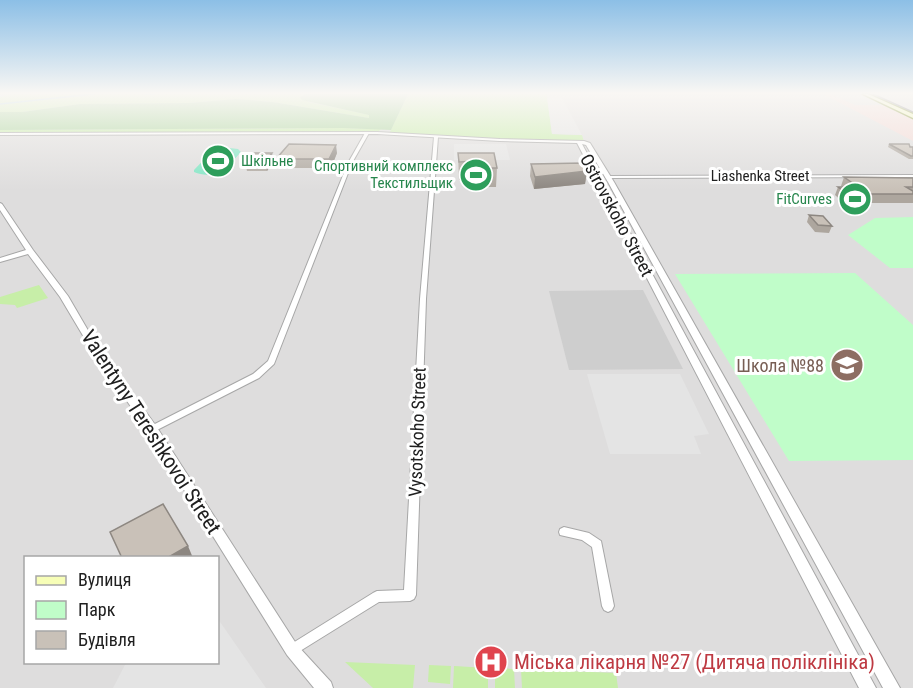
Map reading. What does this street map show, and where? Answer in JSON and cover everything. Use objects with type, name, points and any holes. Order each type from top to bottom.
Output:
[{"type":"street","points":[[0,134],[367,133],[584,142]]},
{"type":"street","points":[[152,429],[256,376],[271,362],[350,163],[367,133]]},
{"type":"street","name":"Vysotskoho Street","points":[[292,650],[376,597],[410,595],[423,299],[436,136]]},
{"type":"street","name":"Ostrovskoho Street","points":[[868,688],[579,143],[588,144],[607,177],[892,688]]},
{"type":"street","name":"Liashenka Street","points":[[607,177],[913,176]]},
{"type":"street","name":"Valentyny Tereshkovoi Street","points":[[0,205],[30,251],[64,296],[89,339],[152,429],[292,650],[325,688]]},
{"type":"street","points":[[0,260],[30,251]]},
{"type":"street","points":[[564,532],[585,536],[597,544],[608,606]]},
{"type":"shaded area","points":[[0,126],[913,126],[913,688],[0,688]]},
{"type":"shaded area","points":[[551,126],[577,126],[582,135],[552,134]]},
{"type":"shaded area","points":[[884,126],[913,126],[913,141]]},
{"type":"shaded area","points":[[454,144],[506,144],[510,160],[454,160]]},
{"type":"shaded area","points":[[643,290],[683,369],[569,370],[549,291]]},
{"type":"shaded area","points":[[587,374],[680,374],[709,434],[694,436],[701,454],[610,454]]},
{"type":"shaded area","points":[[219,620],[266,688],[113,688],[125,664],[219,664]]},
{"type":"green space","points":[[0,126],[393,126],[391,130],[343,128],[0,130]]},
{"type":"green space","points":[[393,126],[551,126],[552,134],[582,135],[584,142],[389,134]]},
{"type":"green space","points":[[381,129],[377,133],[0,134],[0,130]]},
{"type":"green space","name":"Шкільне","points":[[230,148],[241,152],[221,171],[209,175],[194,172],[212,151]]},
{"type":"green space","points":[[913,217],[913,268],[890,268],[848,235],[875,218]]},
{"type":"green space","points":[[855,273],[913,325],[913,460],[789,461],[675,274]]},
{"type":"green space","points":[[39,285],[48,298],[17,308],[15,305],[0,304],[0,297]]},
{"type":"green space","points":[[345,662],[415,665],[413,688],[373,688]]},
{"type":"green space","points":[[429,665],[451,666],[450,684],[428,682]]},
{"type":"green space","points":[[454,666],[488,668],[488,688],[453,688]]},
{"type":"green space","points":[[495,668],[514,669],[515,688],[495,688]]},
{"type":"green space","points":[[521,669],[616,673],[618,688],[522,688]]},
{"type":"building","points":[[289,144],[336,145],[329,159],[276,159]]},
{"type":"building","points":[[889,144],[909,144],[913,147],[913,156],[911,156]]},
{"type":"building","points":[[253,153],[272,153],[265,162],[245,162]]},
{"type":"building","points":[[458,153],[494,153],[497,168],[477,168],[476,161],[459,162]]},
{"type":"building","points":[[583,163],[587,171],[535,177],[531,164]]},
{"type":"building","points":[[844,177],[913,178],[913,187],[906,187],[913,191],[913,194],[848,194],[838,187],[858,187]]},
{"type":"building","points":[[809,215],[823,216],[832,226],[818,225]]},
{"type":"building","points":[[163,504],[188,546],[170,556],[121,556],[110,532]]},
{"type":"place","name":"Шкільне","points":[[218,161]]},
{"type":"place","name":"Спортивний комплекс Текстильщик","points":[[476,175]]},
{"type":"place","name":"FitCurves","points":[[855,199]]},
{"type":"place","name":"Школа №88","points":[[847,365]]},
{"type":"place","name":"Міська лікарня №27 (Дитяча поліклініка)","points":[[491,662]]}]
